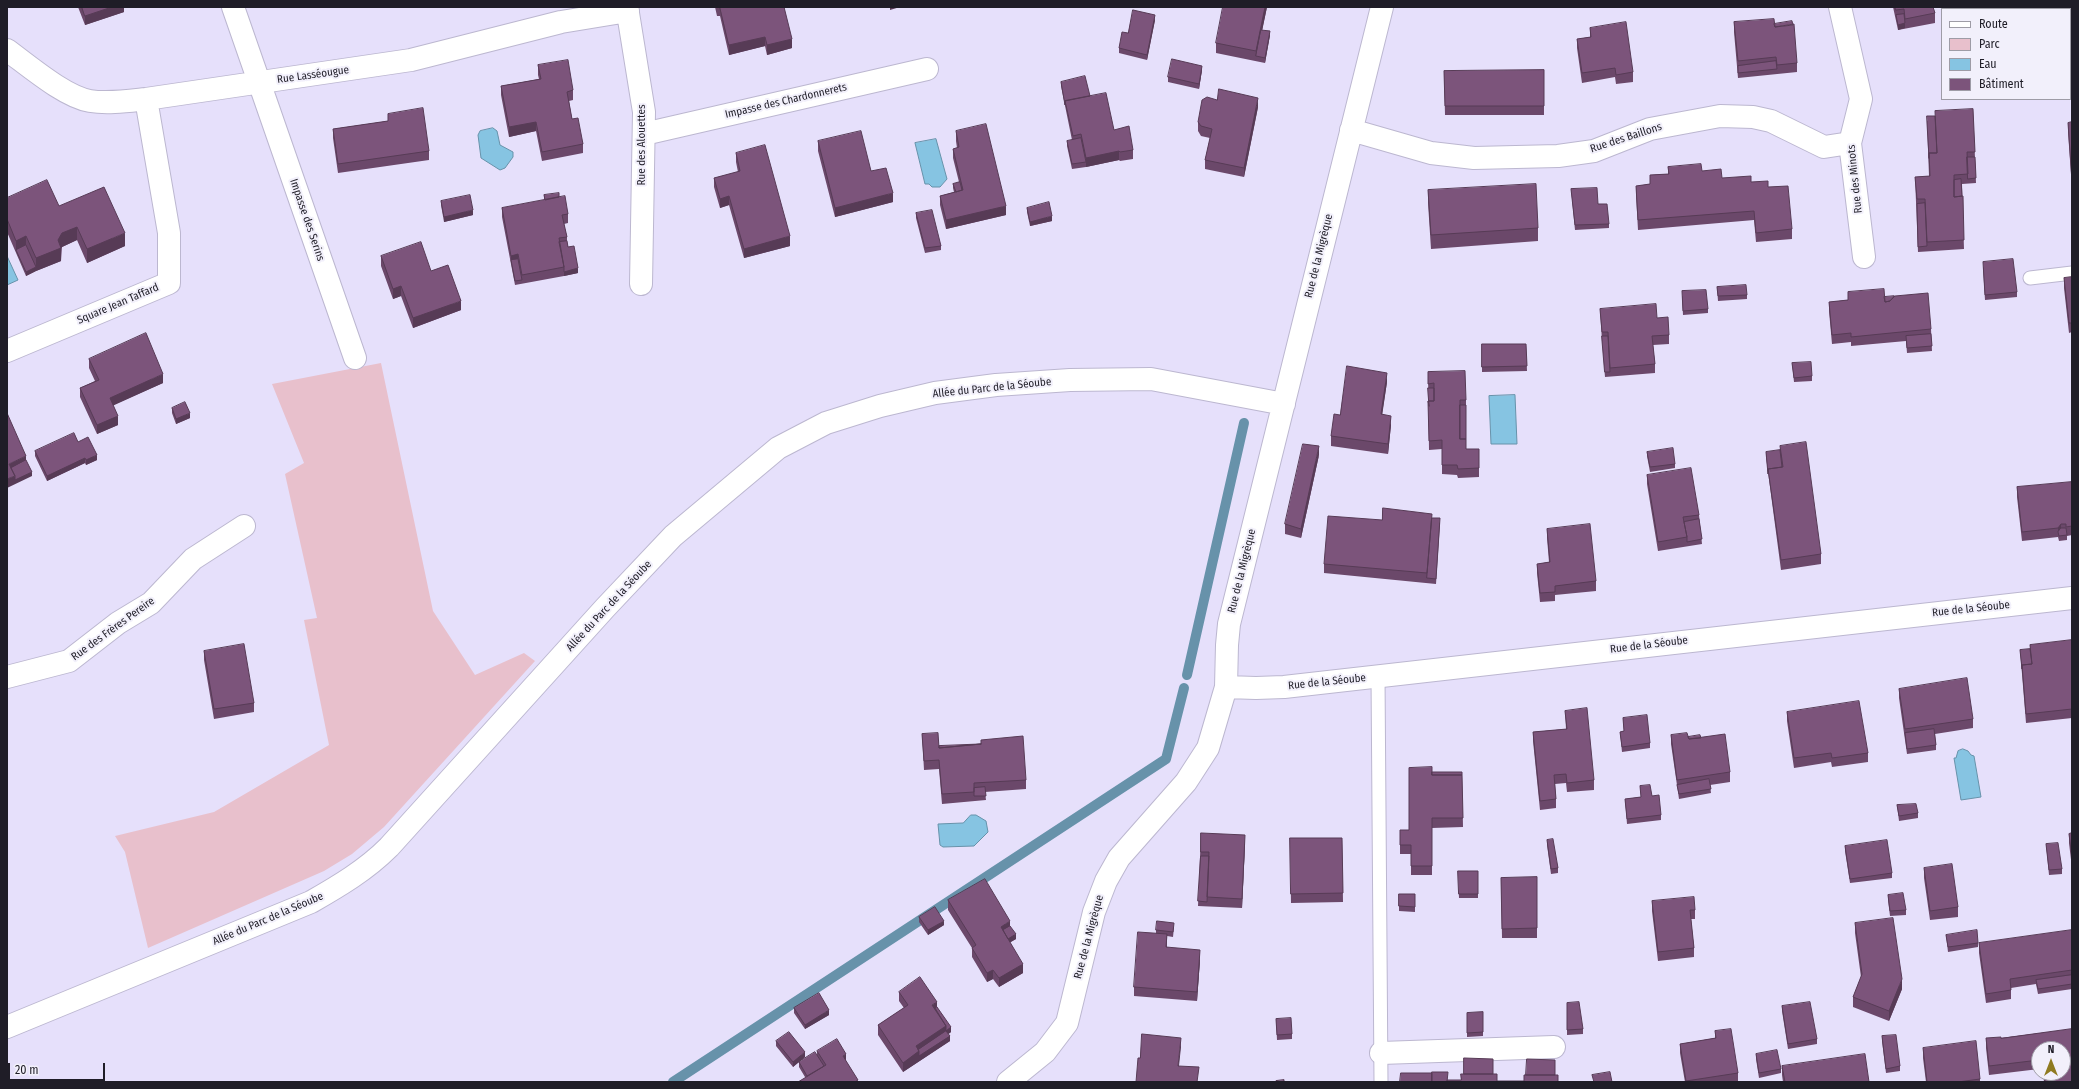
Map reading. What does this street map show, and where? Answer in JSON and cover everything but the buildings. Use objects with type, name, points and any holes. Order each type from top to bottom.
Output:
[{"type":"street","name":"Impasse des Serins","points":[[233,7],[355,358]]},
{"type":"street","name":"Rue de la Migrèque","points":[[1008,1082],[1045,1052],[1067,1023],[1094,912],[1106,881],[1119,858],[1186,782],[1208,748],[1226,687],[1229,624],[1382,7]]},
{"type":"street","name":"Rue des Minots","points":[[1840,7],[1861,99],[1850,143],[1864,258]]},
{"type":"street","name":"Rue Lasséougue","points":[[7,50],[72,95],[90,101],[111,102],[146,99],[411,60],[561,22],[628,9]]},
{"type":"street","name":"Rue des Alouettes","points":[[628,9],[640,85],[644,134],[640,284]]},
{"type":"street","name":"Impasse des Chardonnerets","points":[[644,134],[927,69]]},
{"type":"street","name":"Square Jean Taffard","points":[[7,351],[169,283],[169,233],[146,99]]},
{"type":"street","name":"Rue des Baillons","points":[[1351,130],[1431,153],[1474,158],[1558,156],[1594,151],[1650,129],[1720,116],[1753,118],[1771,121],[1824,147],[1850,143]]},
{"type":"street","name":"Allée du Parc de la Séoube","points":[[7,1027],[311,902],[338,887],[366,867],[389,847],[600,614],[673,536],[778,448],[826,423],[880,406],[935,393],[996,385],[1070,380],[1151,379],[1284,404]]},
{"type":"street","name":"Rue des Frères Pereire","points":[[7,677],[69,661],[118,623],[151,603],[194,559],[244,526]]},
{"type":"street","name":"Rue de la Séoube","points":[[1226,687],[1284,687],[2072,598]]},
{"type":"street","points":[[1381,1053],[1554,1047]]},
{"type":"lane","points":[[2030,278],[2072,274]]},
{"type":"lane","points":[[1378,676],[1381,1082]]},
{"type":"green space","points":[[381,363],[433,611],[475,675],[524,653],[535,661],[384,827],[352,854],[324,871],[148,948],[125,852],[115,836],[214,812],[329,745],[304,620],[317,618],[285,474],[304,463],[272,384]]},
{"type":"water","points":[[493,128],[497,131],[500,145],[513,152],[513,157],[505,168],[500,170],[481,158],[478,135],[480,131]]},
{"type":"water","points":[[936,139],[947,179],[940,187],[932,187],[929,184],[925,184],[915,143]]},
{"type":"water","points":[[7,256],[18,280],[7,285]]},
{"type":"water","points":[[1515,395],[1517,444],[1491,444],[1489,396]]},
{"type":"water","points":[[1963,749],[1974,756],[1981,797],[1961,800],[1954,758],[1956,758],[1958,751]]},
{"type":"water","points":[[971,815],[976,815],[986,821],[988,832],[974,846],[943,847],[940,845],[938,824],[963,823]]},
{"type":"waterway","points":[[1187,675],[1244,423]]},
{"type":"waterway","points":[[673,1082],[1166,759],[1184,688]]}]
